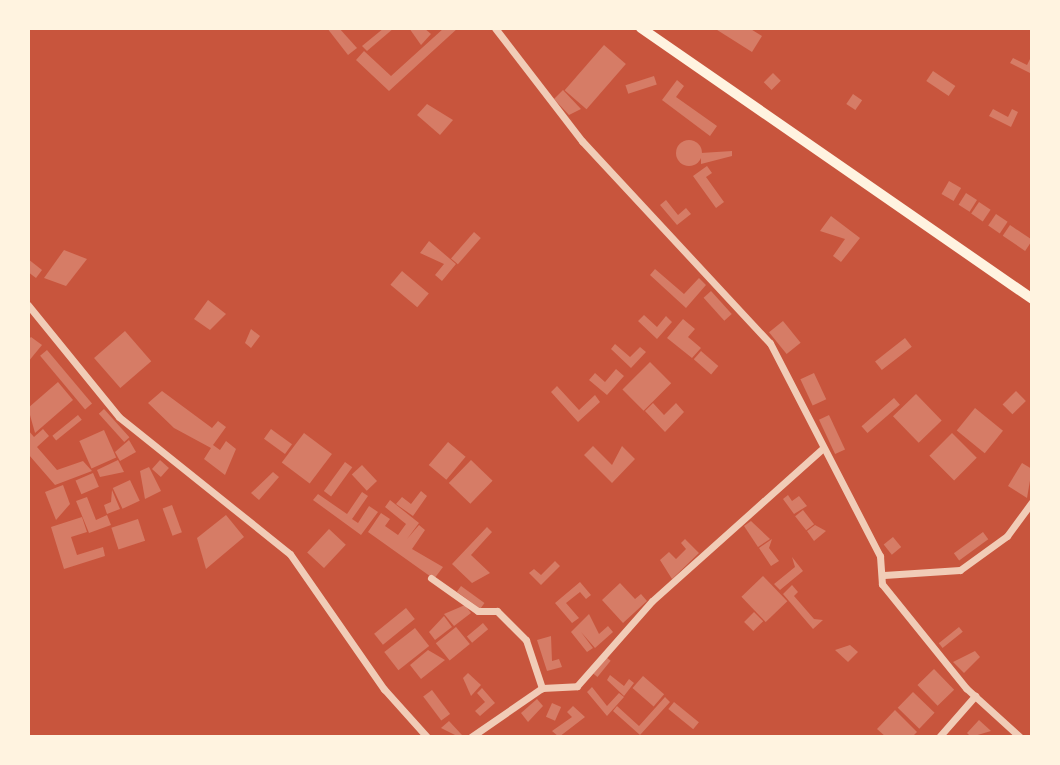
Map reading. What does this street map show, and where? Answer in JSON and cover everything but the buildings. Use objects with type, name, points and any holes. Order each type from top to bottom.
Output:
[{"type":"main road","points":[[641,28],[1032,299]]},
{"type":"street","points":[[495,28],[582,141],[771,343],[884,575],[881,584],[975,696],[1020,737]]},
{"type":"street","points":[[28,305],[119,417],[290,554],[384,689],[427,737]]},
{"type":"street","points":[[471,737],[542,688],[577,686],[652,601],[822,448]]},
{"type":"street","points":[[884,575],[960,570],[1007,536],[1032,502]]},
{"type":"street","points":[[430,578],[478,611],[497,611],[526,640],[542,688]]},
{"type":"street","points":[[939,737],[975,696]]}]
